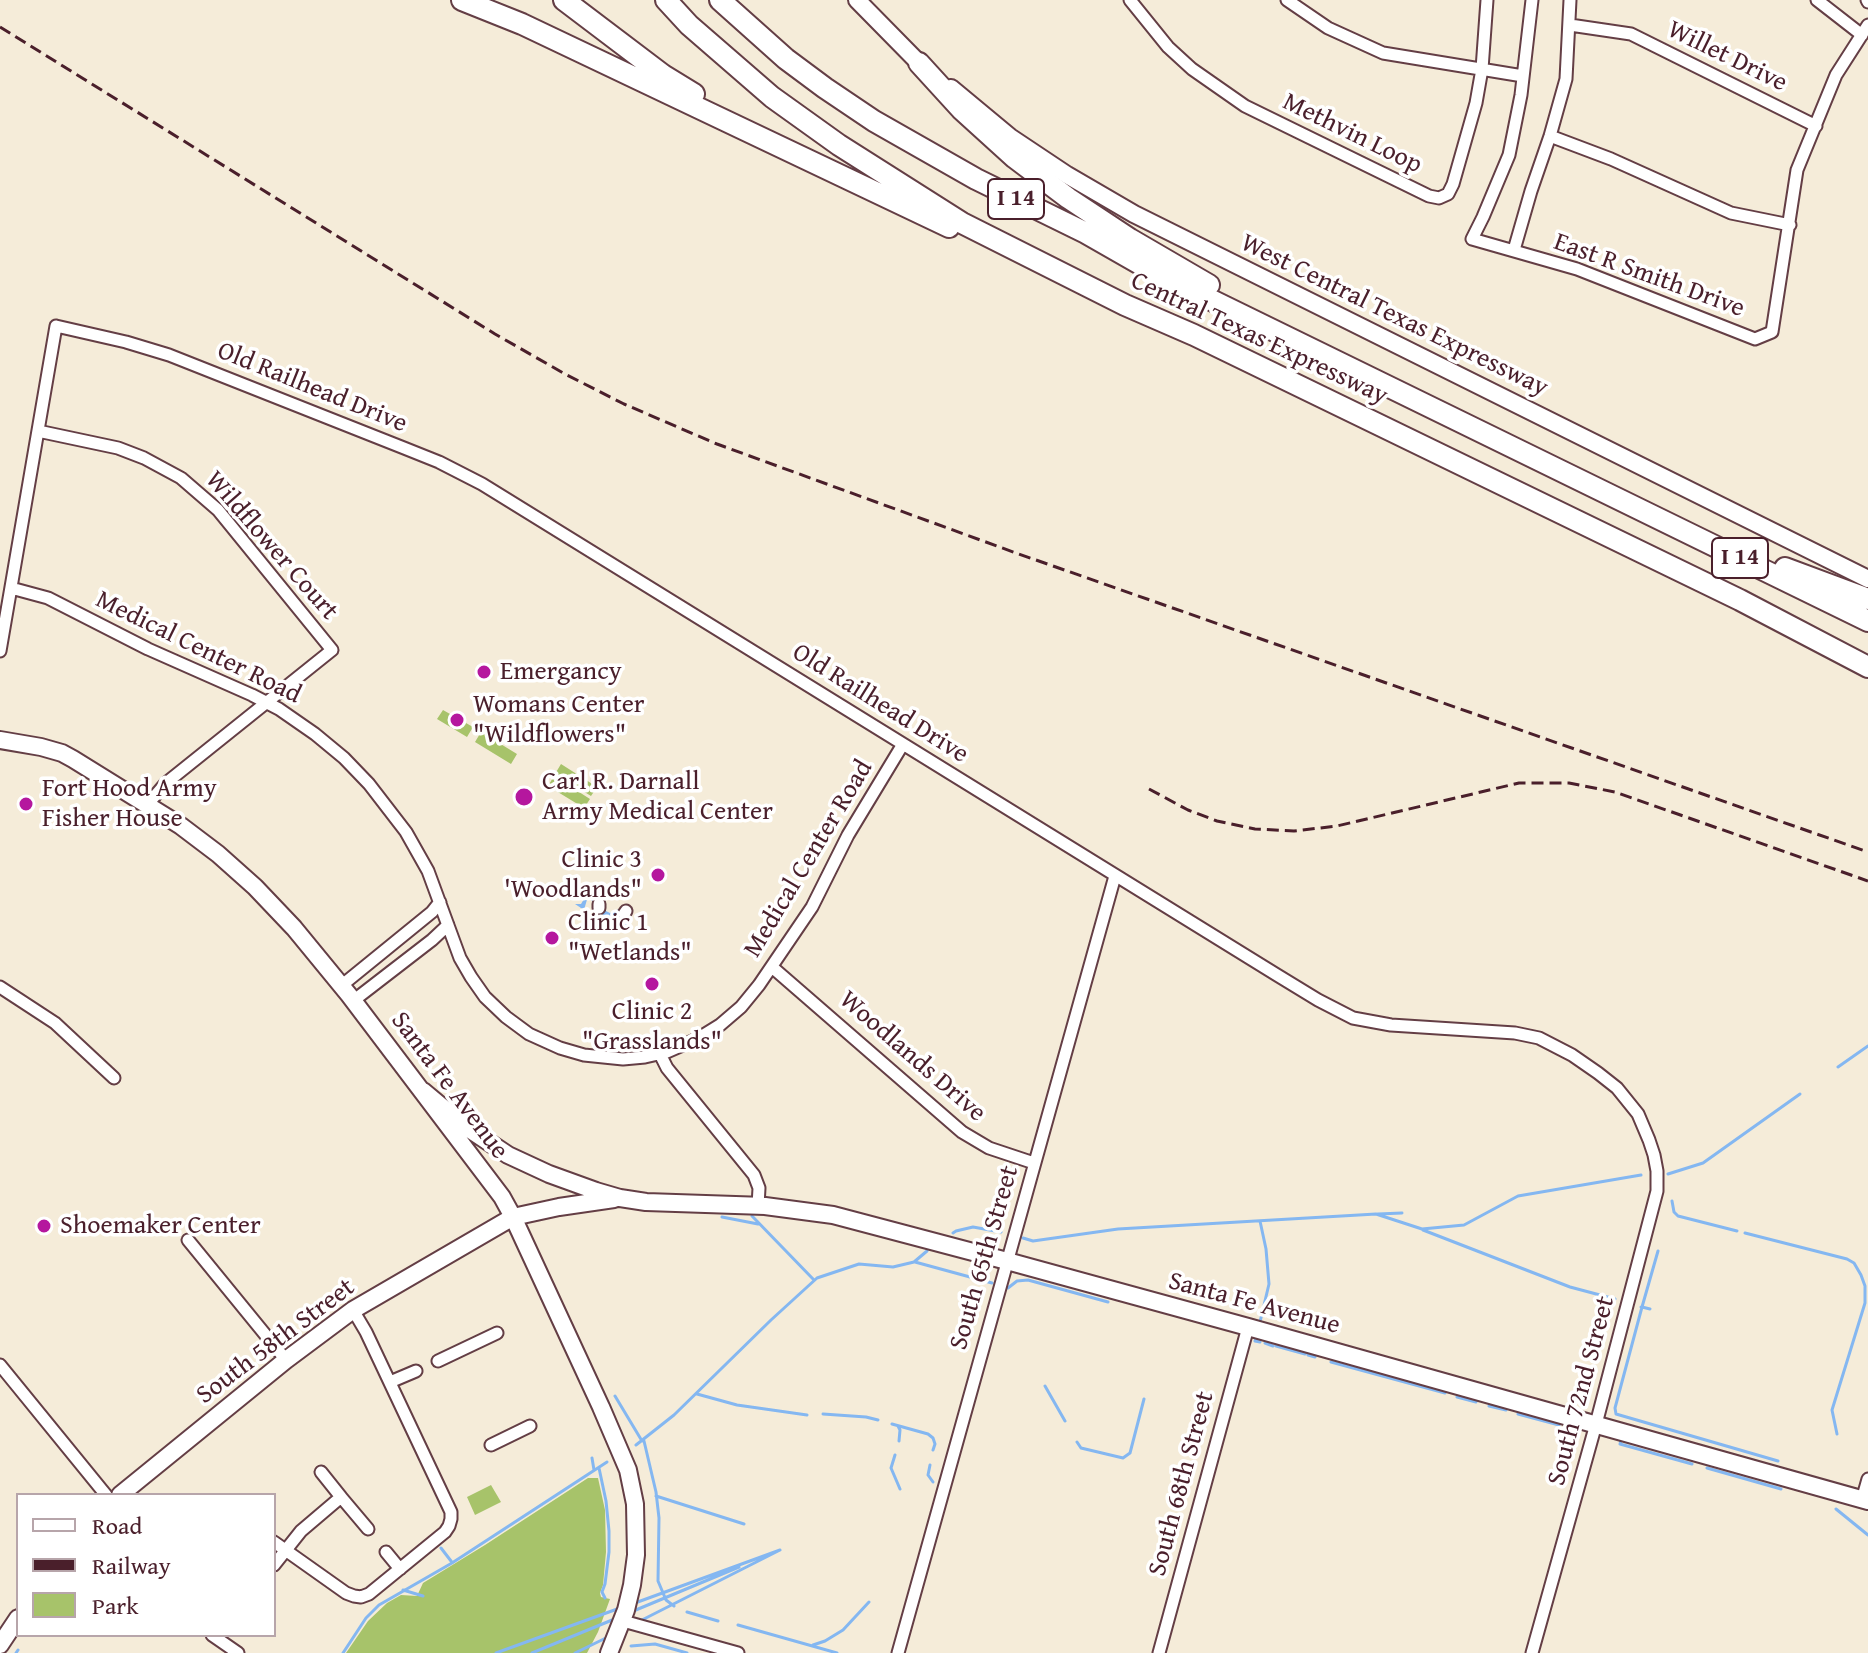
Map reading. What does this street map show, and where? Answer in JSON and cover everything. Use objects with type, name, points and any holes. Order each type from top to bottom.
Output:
[{"type":"highway","points":[[462,0],[536,31],[984,244],[1125,305]]},
{"type":"highway","points":[[564,0],[663,75],[817,165]]},
{"type":"highway","name":"Central Texas Expressway","points":[[666,0],[728,61],[772,97],[839,145],[962,223],[1125,305],[1194,335],[1740,600],[1868,667]]},
{"type":"highway","name":"Central Texas Expressway","points":[[720,0],[786,59],[825,88],[887,129],[976,179],[1086,233],[1156,273],[1868,621]]},
{"type":"highway","points":[[919,63],[961,109],[1015,158],[1068,198],[1179,268],[1290,327],[1336,361]]},
{"type":"highway","points":[[1612,495],[1664,511],[1781,567],[1868,599]]},
{"type":"highway","points":[[1740,600],[1781,629],[1868,679]]},
{"type":"street","name":"West Central Texas Expressway","points":[[857,0],[919,63],[1010,137],[1134,214],[1868,579]]},
{"type":"street","name":"Methvin Loop","points":[[1130,0],[1192,69],[1245,106],[1429,196],[1439,198],[1448,194],[1453,184],[1476,103],[1487,0]]},
{"type":"street","points":[[1287,0],[1328,28],[1383,53],[1523,76],[1532,0]]},
{"type":"street","points":[[1514,250],[1566,79],[1570,0]]},
{"type":"street","points":[[1817,0],[1865,30]]},
{"type":"street","name":"Willet Drive","points":[[1570,25],[1631,34],[1816,126]]},
{"type":"street","name":"East R Smith Drive","points":[[1523,76],[1509,155],[1472,239],[1577,269],[1755,339],[1772,332],[1797,170],[1836,75],[1865,30]]},
{"type":"street","points":[[1550,136],[1611,159],[1731,213],[1790,225]]},
{"type":"street","name":"Old Railhead Drive","points":[[38,431],[56,326],[169,355],[415,452],[459,472],[508,500],[1318,1000],[1353,1018],[1391,1025],[1515,1033],[1539,1038],[1617,1088],[1638,1114],[1649,1140]]},
{"type":"street","points":[[0,651],[38,431]]},
{"type":"street","name":"Wildflower Court","points":[[38,431],[106,444],[144,458],[165,468],[199,492],[237,532],[332,650],[166,783],[148,804]]},
{"type":"street","name":"Medical Center Road","points":[[11,588],[48,598],[126,638],[267,702],[315,734],[369,784],[414,845],[428,871],[460,958],[477,988],[495,1008],[529,1034],[584,1055],[623,1059],[660,1054],[699,1038],[731,1017],[772,967],[812,907],[848,835],[903,744]]},
{"type":"street","name":"Santa Fe Avenue","points":[[0,740],[62,753],[148,804],[199,839],[255,887],[294,928],[353,1001],[496,1189],[513,1217],[628,1470],[635,1504],[636,1555],[623,1621],[609,1653]]},
{"type":"street","name":"South 65th Street","points":[[898,1653],[1115,876]]},
{"type":"street","points":[[341,986],[432,912],[440,902]]},
{"type":"street","points":[[353,1001],[448,925]]},
{"type":"street","name":"Woodlands Drive","points":[[772,967],[962,1132],[989,1148],[1034,1163]]},
{"type":"street","points":[[0,987],[55,1023],[114,1078]]},
{"type":"street","points":[[660,1054],[667,1068],[754,1175],[759,1188],[758,1206]]},
{"type":"street","points":[[423,1091],[466,1127],[508,1155],[560,1179],[620,1198]]},
{"type":"street","name":"South 72nd Street","points":[[1532,1653],[1657,1191],[1657,1171],[1649,1140]]},
{"type":"street","name":"Santa Fe Avenue","points":[[620,1198],[667,1204],[758,1206],[833,1215],[1248,1327],[1865,1500]]},
{"type":"street","name":"South 58th Street","points":[[122,1493],[286,1360],[353,1310],[513,1217],[620,1198]]},
{"type":"street","points":[[188,1240],[286,1360]]},
{"type":"street","points":[[276,1543],[346,1593],[361,1597],[369,1594],[445,1532],[451,1519],[451,1512],[353,1310]]},
{"type":"street","name":"South 68th Street","points":[[1159,1653],[1248,1327]]},
{"type":"street","points":[[438,1361],[497,1333]]},
{"type":"street","points":[[0,1365],[104,1493]]},
{"type":"street","points":[[390,1382],[416,1371]]},
{"type":"street","points":[[491,1445],[530,1426]]},
{"type":"street","points":[[321,1472],[368,1529]]},
{"type":"street","points":[[1865,1500],[1868,1479]]},
{"type":"street","points":[[276,1562],[301,1531],[341,1497]]},
{"type":"street","points":[[386,1552],[400,1569]]},
{"type":"street","points":[[0,1645],[16,1621]]},
{"type":"street","points":[[623,1621],[738,1653]]},
{"type":"street","points":[[215,1637],[238,1653]]},
{"type":"green space","points":[[443,710],[473,727],[467,737],[437,719]]},
{"type":"green space","points":[[481,732],[517,754],[511,764],[475,742]]},
{"type":"green space","points":[[561,764],[597,787],[591,796],[555,774]]},
{"type":"green space","points":[[554,776],[590,799],[584,808],[548,786]]},
{"type":"green space","points":[[588,1478],[598,1478],[605,1510],[606,1552],[600,1593],[601,1597],[610,1599],[587,1653],[346,1653],[368,1621],[387,1603],[401,1595],[417,1596],[423,1583]]},
{"type":"green space","points":[[491,1485],[501,1502],[475,1515],[467,1497]]},
{"type":"water","points":[[593,888],[595,892],[591,895],[604,910],[610,913],[625,909],[633,919],[627,929],[623,923],[629,919],[625,914],[621,913],[612,920],[604,916],[588,896],[584,910],[575,904],[581,904]]},
{"type":"waterway","points":[[1838,1067],[1868,1046]]},
{"type":"waterway","points":[[1668,1174],[1703,1163],[1800,1094]]},
{"type":"waterway","points":[[1023,1238],[1033,1241],[1118,1229],[1376,1214],[1422,1229],[1464,1225],[1518,1196],[1641,1175]]},
{"type":"waterway","points":[[1672,1201],[1678,1216],[1737,1231]]},
{"type":"waterway","points":[[1378,1214],[1402,1213]]},
{"type":"waterway","points":[[752,1216],[814,1280]]},
{"type":"waterway","points":[[722,1217],[758,1224]]},
{"type":"waterway","points":[[1260,1221],[1269,1284],[1260,1322]]},
{"type":"waterway","points":[[953,1233],[973,1227],[1001,1232]]},
{"type":"waterway","points":[[1423,1230],[1570,1287],[1615,1299]]},
{"type":"waterway","points":[[1745,1233],[1847,1259],[1854,1263],[1861,1275],[1865,1286],[1865,1303],[1832,1410],[1837,1434]]},
{"type":"waterway","points":[[636,1445],[674,1415],[817,1278],[859,1264],[893,1267],[914,1262],[927,1251]]},
{"type":"waterway","points":[[1641,1307],[1658,1251]]},
{"type":"waterway","points":[[915,1262],[992,1283]]},
{"type":"waterway","points":[[1008,1288],[1017,1281],[1028,1280],[1108,1302]]},
{"type":"waterway","points":[[1650,1309],[1642,1307],[1616,1414],[1778,1461]]},
{"type":"waterway","points":[[1256,1338],[1255,1341],[1260,1342]]},
{"type":"waterway","points":[[1265,1343],[1273,1346]]},
{"type":"waterway","points":[[1276,1346],[1305,1354]]},
{"type":"waterway","points":[[1308,1355],[1315,1357]]},
{"type":"waterway","points":[[1331,1362],[1445,1393]]},
{"type":"waterway","points":[[1045,1386],[1065,1421]]},
{"type":"waterway","points":[[697,1394],[737,1405],[807,1415]]},
{"type":"waterway","points":[[615,1396],[642,1441]]},
{"type":"waterway","points":[[1457,1397],[1476,1402]]},
{"type":"waterway","points":[[1077,1442],[1081,1448],[1123,1458],[1130,1453],[1144,1399]]},
{"type":"waterway","points":[[1489,1406],[1506,1410]]},
{"type":"waterway","points":[[823,1414],[878,1420]]},
{"type":"waterway","points":[[1518,1414],[1559,1425]]},
{"type":"waterway","points":[[892,1424],[928,1434],[935,1444],[933,1450]]},
{"type":"waterway","points":[[898,1426],[899,1441]]},
{"type":"waterway","points":[[1621,1440],[1620,1444],[1692,1464]]},
{"type":"waterway","points":[[644,1441],[659,1518],[658,1581],[666,1600],[674,1606]]},
{"type":"waterway","points":[[895,1455],[891,1468],[900,1489]]},
{"type":"waterway","points":[[592,1458],[594,1470]]},
{"type":"waterway","points":[[343,1653],[366,1618],[379,1605],[452,1563],[607,1462]]},
{"type":"waterway","points":[[930,1465],[928,1475],[933,1482]]},
{"type":"waterway","points":[[599,1468],[609,1531],[602,1592],[605,1598]]},
{"type":"waterway","points":[[1707,1468],[1781,1489]]},
{"type":"waterway","points":[[656,1496],[744,1524]]},
{"type":"waterway","points":[[1836,1509],[1868,1535]]},
{"type":"waterway","points":[[441,1548],[451,1561]]},
{"type":"waterway","points":[[635,1603],[780,1550],[638,1622]]},
{"type":"waterway","points":[[631,1612],[739,1567]]},
{"type":"waterway","points":[[403,1590],[423,1596]]},
{"type":"waterway","points":[[813,1645],[843,1630],[869,1602]]},
{"type":"waterway","points":[[496,1653],[620,1608]]},
{"type":"waterway","points":[[687,1612],[718,1621]]},
{"type":"waterway","points":[[532,1653],[617,1618]]},
{"type":"waterway","points":[[738,1625],[837,1653]]},
{"type":"waterway","points":[[575,1653],[610,1636]]},
{"type":"waterway","points":[[631,1646],[655,1644],[687,1653]]},
{"type":"railway","points":[[0,27],[495,334],[624,404],[717,444],[1016,553],[1868,852]]},
{"type":"railway","points":[[1149,789],[1217,821],[1255,829],[1294,831],[1337,826],[1519,783],[1569,783],[1615,792],[1868,881]]},
{"type":"place","name":"Emergancy","points":[[484,672]]},
{"type":"place","name":"Womans Center \"Wildflowers\"","points":[[457,720]]},
{"type":"place","name":"Carl R. Darnall Army Medical Center","points":[[524,797]]},
{"type":"place","name":"Fort Hood Army Fisher House","points":[[26,804]]},
{"type":"place","name":"Clinic 3 'Woodlands\"","points":[[658,875]]},
{"type":"place","name":"Clinic 1 \"Wetlands\"","points":[[552,938]]},
{"type":"place","name":"Clinic 2 \"Grasslands\"","points":[[652,984]]},
{"type":"place","name":"Shoemaker Center","points":[[44,1226]]}]
